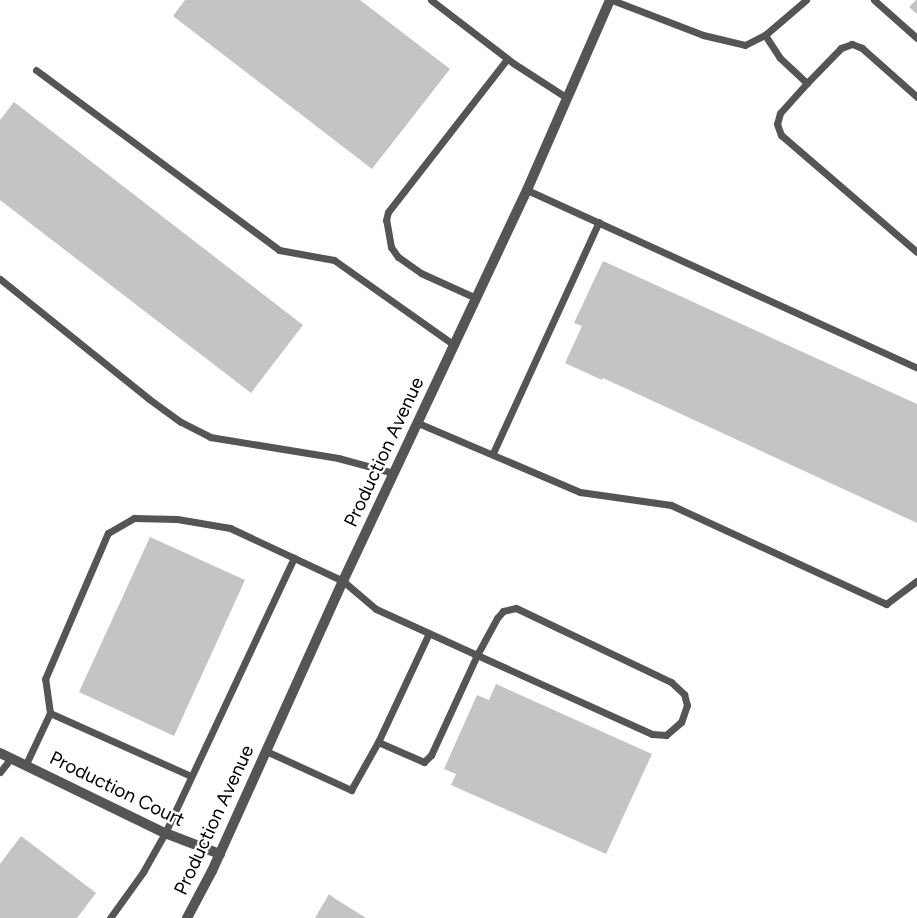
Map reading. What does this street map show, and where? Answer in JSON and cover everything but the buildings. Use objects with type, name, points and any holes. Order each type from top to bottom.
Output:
[{"type":"street","name":"Production Avenue","points":[[187,918],[220,854],[343,581],[527,190],[611,0]]},
{"type":"street","name":"Production Court","points":[[0,753],[165,833],[220,854]]},
{"type":"lane","points":[[432,0],[508,59],[567,98]]},
{"type":"lane","points":[[611,0],[729,43],[745,45],[765,35],[806,0]]},
{"type":"lane","points":[[874,0],[917,38]]},
{"type":"lane","points":[[765,35],[780,58],[807,83]]},
{"type":"lane","points":[[917,97],[862,48],[852,44],[841,48],[807,83],[780,113],[777,124],[781,135],[917,252]]},
{"type":"lane","points":[[476,298],[422,272],[398,257],[391,247],[386,220],[388,212],[508,59]]},
{"type":"lane","points":[[36,70],[278,250],[334,260],[454,345]]},
{"type":"lane","points":[[527,190],[917,368]]},
{"type":"lane","points":[[493,453],[599,222]]},
{"type":"lane","points":[[0,279],[149,399],[181,422],[210,437],[338,458],[394,473]]},
{"type":"lane","points":[[418,423],[493,453],[580,492],[671,505],[886,604],[917,581]]},
{"type":"lane","points":[[26,764],[50,713],[45,679],[108,533],[134,518],[177,519],[230,528],[343,581],[376,609],[428,633],[477,655],[652,734],[666,735],[675,730],[686,714],[684,694],[671,682],[516,608],[503,611],[477,655],[428,759],[418,761],[378,742]]},
{"type":"lane","points":[[110,918],[143,872],[165,833],[294,558]]},
{"type":"lane","points":[[266,751],[351,790],[378,742],[428,633]]},
{"type":"lane","points":[[50,713],[191,776]]},
{"type":"lane","points":[[0,772],[11,758]]}]
